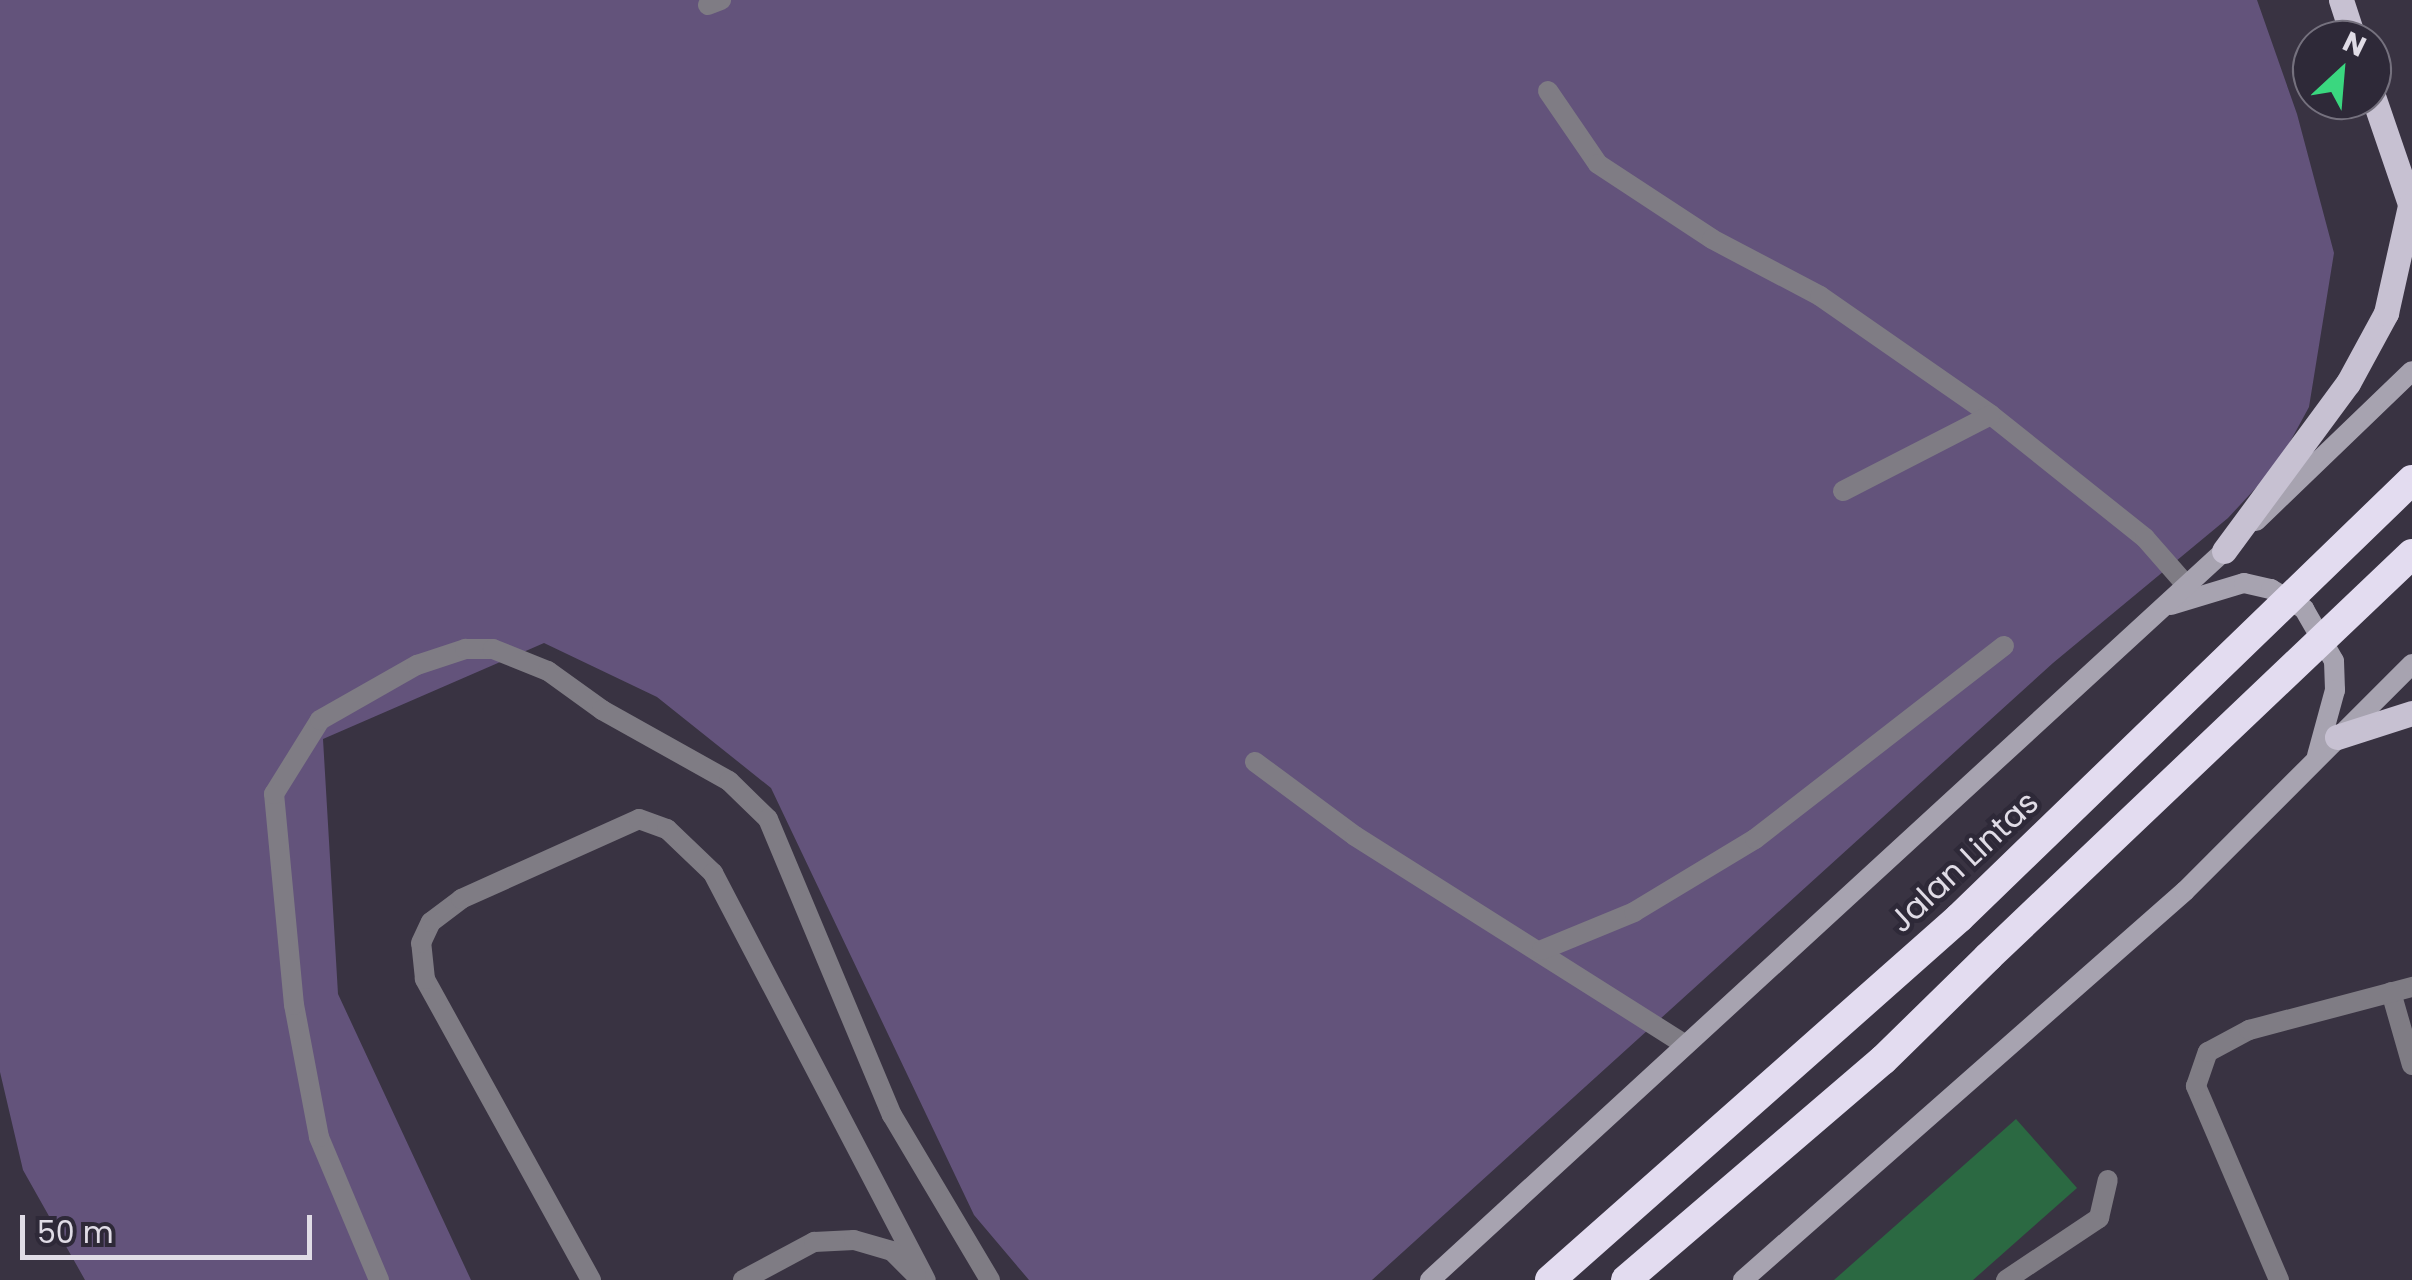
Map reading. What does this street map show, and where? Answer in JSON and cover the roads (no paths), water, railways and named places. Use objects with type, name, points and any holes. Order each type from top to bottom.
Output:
[{"type":"highway","name":"Jalan Lintas","points":[[1550,1280],[1959,918],[2412,480]]},
{"type":"highway","points":[[1626,1280],[1883,1060],[2412,554]]},
{"type":"main road","points":[[2224,551],[2348,384],[2379,327],[2411,208],[2381,120]]},
{"type":"main road","points":[[2337,737],[2412,713]]},
{"type":"street","points":[[1548,91],[1598,164],[1712,238],[1820,296],[1990,414],[2146,538],[2188,586]]},
{"type":"street","points":[[1430,1280],[2188,586],[2412,371]]},
{"type":"street","points":[[1843,491],[1990,414]]},
{"type":"street","points":[[2164,607],[2244,583],[2271,589],[2304,609],[2334,660],[2335,690],[2316,758]]},
{"type":"street","points":[[1542,950],[1634,912],[1755,838],[2004,646]]},
{"type":"street","points":[[379,1280],[319,1138],[294,1006],[274,794],[320,720],[417,665],[479,649],[548,671],[602,710],[729,781],[768,819],[892,1115],[990,1280]]},
{"type":"street","points":[[1742,1280],[2185,891],[2412,664]]},
{"type":"street","points":[[1256,762],[1355,836],[1542,950],[1685,1044]]},
{"type":"street","points":[[591,1280],[425,979],[422,943],[431,922],[461,898],[639,820],[667,829],[713,873],[924,1280]]},
{"type":"street","points":[[2279,1280],[2196,1086],[2208,1052],[2249,1030],[2402,989],[2412,1065]]},
{"type":"street","points":[[2006,1280],[2099,1218],[2108,1180]]},
{"type":"street","points":[[743,1280],[814,1242],[854,1240],[892,1251],[924,1280]]}]
